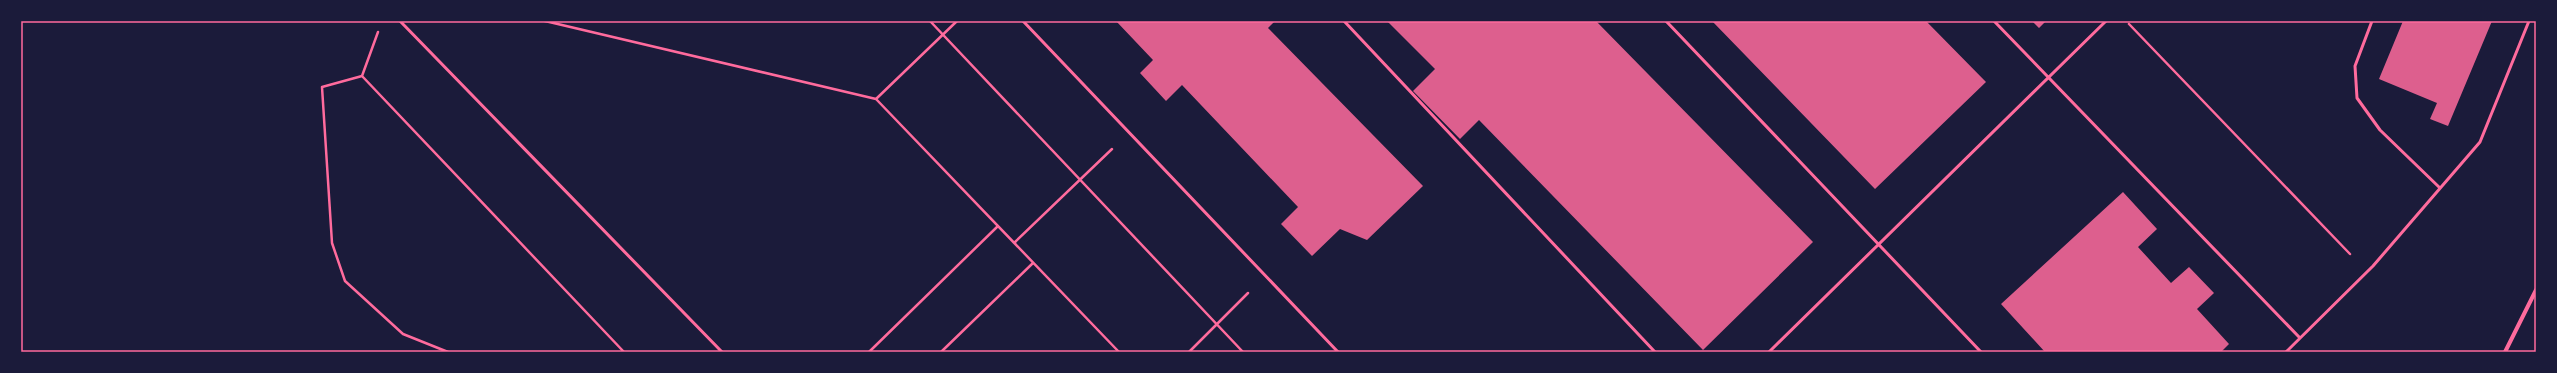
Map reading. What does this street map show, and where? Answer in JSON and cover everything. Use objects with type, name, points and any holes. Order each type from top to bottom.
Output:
[{"type":"street","points":[[2505,352],[2536,290]]},
{"type":"lane","points":[[400,21],[722,352]]},
{"type":"lane","points":[[1023,21],[1338,352]]},
{"type":"lane","points":[[1344,21],[1655,352]]},
{"type":"lane","points":[[1666,21],[1981,352]]},
{"type":"lane","points":[[1994,21],[2300,338]]},
{"type":"lane","points":[[1769,352],[2106,21]]},
{"type":"lane","points":[[2372,21],[2355,66],[2357,98],[2380,130],[2440,188]]},
{"type":"lane","points":[[2286,352],[2367,272],[2480,142],[2529,21]]},
{"type":"path","points":[[545,21],[876,99],[1119,352]]},
{"type":"path","points":[[930,21],[1243,352]]},
{"type":"path","points":[[876,99],[957,21]]},
{"type":"path","points":[[2126,21],[2367,272]]},
{"type":"path","points":[[362,76],[380,28]]},
{"type":"path","points":[[362,76],[322,87],[332,243],[345,281],[403,334],[448,352]]},
{"type":"path","points":[[362,76],[624,352]]},
{"type":"path","points":[[1014,243],[1129,132]]},
{"type":"path","points":[[869,352],[998,226]]},
{"type":"path","points":[[941,352],[1033,263]]},
{"type":"path","points":[[1189,352],[1266,275]]},
{"type":"building","points":[[1116,21],[1275,21],[1268,28],[1423,186],[1367,240],[1340,229],[1312,256],[1281,224],[1298,207],[1182,85],[1166,101],[1140,73],[1153,60]]},
{"type":"building","points":[[1387,21],[1596,21],[1813,242],[1703,350],[1479,120],[1460,139],[1413,91],[1435,69]]},
{"type":"building","points":[[1712,21],[1926,21],[1986,82],[1875,189]]},
{"type":"building","points":[[2032,21],[2046,21],[2039,28]]},
{"type":"building","points":[[2403,21],[2492,21],[2448,126],[2430,119],[2437,103],[2379,79]]},
{"type":"building","points":[[2123,192],[2157,229],[2138,247],[2171,283],[2189,267],[2214,293],[2197,309],[2229,344],[2221,352],[2045,352],[2001,304]]}]
